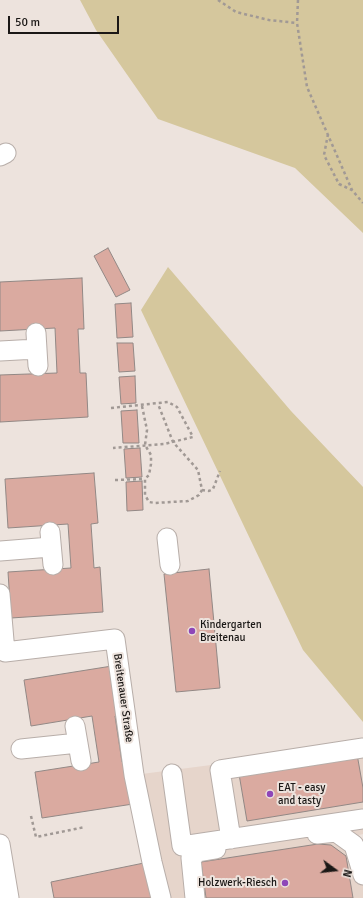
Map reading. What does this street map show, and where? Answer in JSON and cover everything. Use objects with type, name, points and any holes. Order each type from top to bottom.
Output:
[{"type":"street","points":[[0,351],[37,349]]},
{"type":"street","points":[[167,538],[170,565]]},
{"type":"street","points":[[0,551],[51,548]]},
{"type":"street","name":"Breitenauer Straße","points":[[0,594],[5,652],[115,640],[134,775],[150,855],[161,898]]},
{"type":"street","points":[[21,750],[78,743]]},
{"type":"street","points":[[231,839],[220,770],[363,748]]},
{"type":"street","points":[[172,774],[182,846],[363,819]]},
{"type":"street","points":[[195,898],[191,858],[198,852],[309,835],[336,832],[354,845],[363,875]]},
{"type":"street","points":[[0,844],[9,898]]},
{"type":"path","points":[[218,0],[236,12],[269,20],[297,23]]},
{"type":"path","points":[[298,0],[297,23],[307,87],[352,190],[363,203]]},
{"type":"path","points":[[328,133],[324,155],[339,184],[352,190]]},
{"type":"path","points":[[111,408],[142,406],[168,402],[178,406],[193,437],[173,442],[113,448]]},
{"type":"path","points":[[142,406],[147,430],[145,445],[151,455],[149,475],[145,479],[145,495],[149,502],[155,503],[188,501],[199,496],[202,490],[198,470],[173,442],[158,404]]},
{"type":"path","points":[[202,490],[209,491],[213,489],[220,471]]},
{"type":"path","points":[[115,480],[145,479]]},
{"type":"path","points":[[31,816],[36,836],[85,827]]},
{"type":"shaded area","points":[[80,0],[363,0],[363,233],[295,168],[158,119],[96,30]]},
{"type":"shaded area","points":[[168,267],[291,411],[363,487],[363,722],[303,650],[141,310]]},
{"type":"shaded area","points":[[363,743],[363,834],[359,835],[363,844],[363,898],[162,898],[134,775],[319,751]]},
{"type":"building","points":[[108,248],[130,290],[116,297],[94,256]]},
{"type":"building","points":[[82,278],[84,329],[78,329],[80,373],[86,373],[88,417],[0,422],[0,375],[57,373],[55,328],[0,331],[0,282]]},
{"type":"building","points":[[131,303],[133,337],[117,338],[115,304]]},
{"type":"building","points":[[117,343],[133,343],[135,371],[119,372]]},
{"type":"building","points":[[135,376],[136,403],[121,404],[119,377]]},
{"type":"building","points":[[137,410],[139,443],[123,443],[121,411]]},
{"type":"building","points":[[140,448],[142,477],[126,478],[124,449]]},
{"type":"building","points":[[94,473],[98,523],[91,524],[94,568],[100,567],[103,612],[11,618],[8,572],[71,568],[68,524],[8,528],[5,479]]},
{"type":"building","points":[[142,481],[143,510],[127,511],[126,482]]},
{"type":"building","name":"Kindergarten Breitenau","points":[[209,569],[220,688],[176,692],[164,574]]},
{"type":"building","points":[[112,666],[120,716],[115,716],[122,762],[127,761],[133,804],[42,818],[35,772],[99,762],[92,716],[31,726],[24,680]]},
{"type":"building","points":[[357,754],[363,788],[363,802],[247,821],[239,774]]},
{"type":"building","points":[[318,844],[331,845],[346,856],[353,898],[206,898],[201,862]]},
{"type":"building","points":[[144,863],[152,898],[54,898],[51,882]]},
{"type":"place","name":"Kindergarten Breitenau","points":[[192,631]]},
{"type":"place","name":"EAT - easy and tasty","points":[[270,794]]},
{"type":"place","name":"Holzwerk-Riesch","points":[[285,883]]}]
